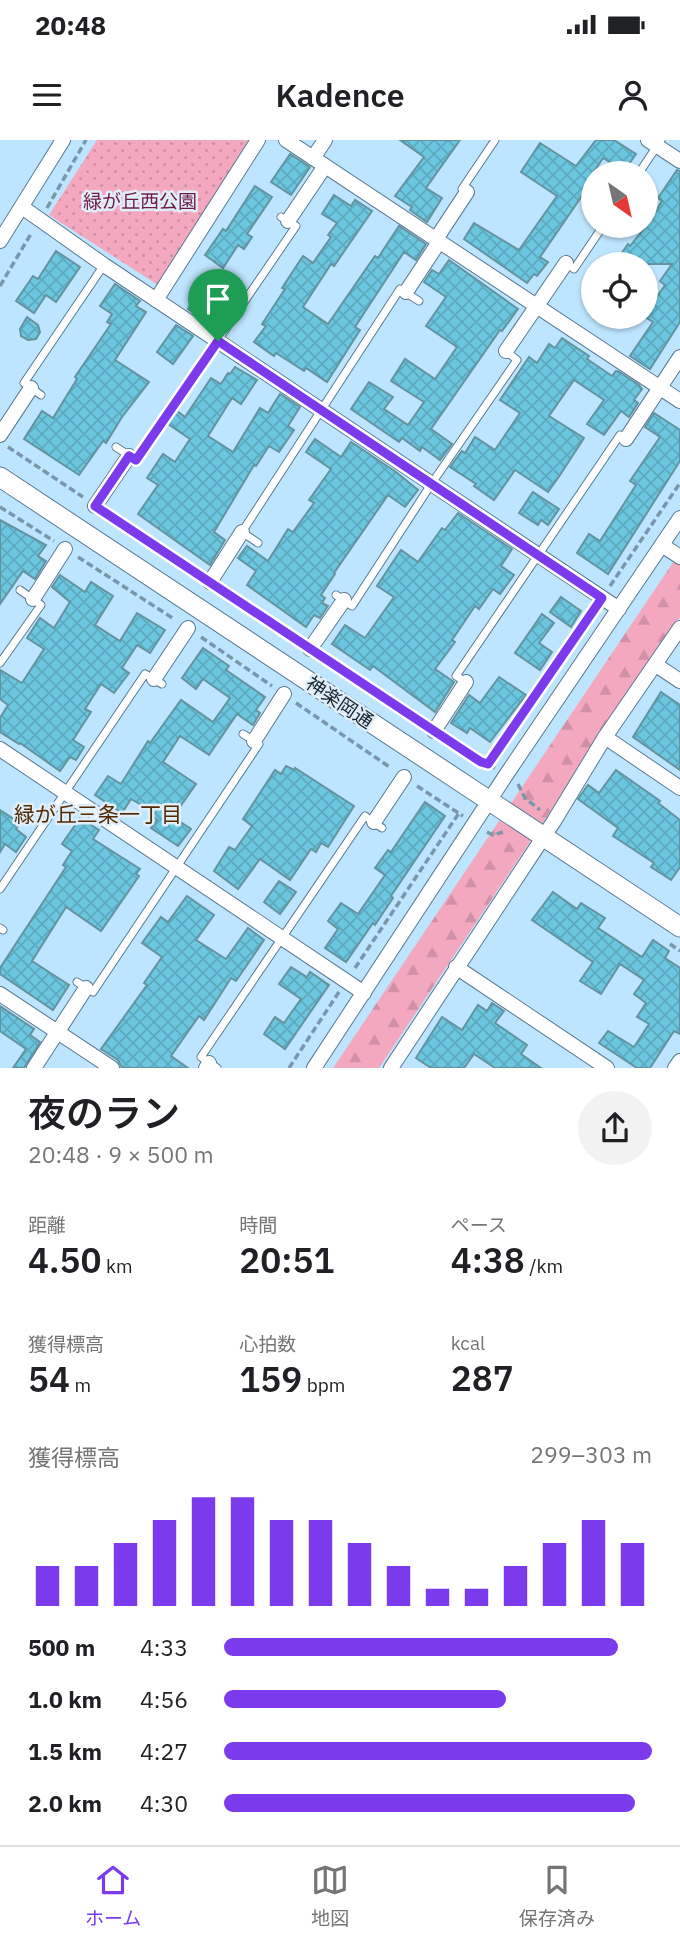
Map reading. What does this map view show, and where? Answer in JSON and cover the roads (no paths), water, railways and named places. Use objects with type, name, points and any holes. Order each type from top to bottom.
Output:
[{"type":"street","points":[[0,241],[63,140]]},
{"type":"street","points":[[156,300],[258,140]]},
{"type":"street","points":[[286,140],[680,401]]},
{"type":"street","points":[[285,219],[319,162],[325,140]]},
{"type":"street","points":[[655,142],[680,161]]},
{"type":"street","points":[[406,292],[467,192]]},
{"type":"street","points":[[22,207],[104,265],[619,610]]},
{"type":"street","points":[[506,351],[566,263]]},
{"type":"street","points":[[625,439],[680,356]]},
{"type":"street","points":[[0,435],[36,392]]},
{"type":"street","points":[[95,506],[129,456]]},
{"type":"street","name":"神楽岡通","points":[[0,477],[680,927]]},
{"type":"street","points":[[314,1068],[489,801],[680,518]]},
{"type":"street","points":[[210,582],[242,532]]},
{"type":"street","points":[[662,545],[680,556]]},
{"type":"street","points":[[33,599],[65,549]]},
{"type":"street","points":[[310,649],[340,598]]},
{"type":"street","points":[[158,682],[188,628]]},
{"type":"street","points":[[391,1068],[544,836],[605,737],[680,628]]},
{"type":"street","points":[[656,665],[680,681]]},
{"type":"street","points":[[434,731],[466,682]]},
{"type":"street","points":[[249,738],[284,694]]},
{"type":"street","points":[[605,737],[680,788]]},
{"type":"street","points":[[0,749],[364,993]]},
{"type":"street","points":[[378,825],[404,777]]},
{"type":"street","points":[[456,967],[607,1068]]},
{"type":"street","points":[[34,1068],[57,1032],[81,985]]},
{"type":"street","points":[[0,994],[112,1068]]},
{"type":"street","points":[[675,1068],[680,1061]]},
{"type":"lane","points":[[467,192],[462,189],[495,140]]},
{"type":"lane","points":[[645,161],[655,142]]},
{"type":"lane","points":[[116,447],[136,460],[296,226],[285,219]]},
{"type":"lane","points":[[566,263],[574,269],[595,238]]},
{"type":"lane","points":[[36,392],[24,383],[104,265]]},
{"type":"lane","points":[[258,542],[242,532],[401,289],[419,301]]},
{"type":"lane","points":[[340,598],[352,606],[517,360],[506,351]]},
{"type":"lane","points":[[466,682],[456,676],[620,435],[625,439]]},
{"type":"lane","points":[[0,663],[41,605],[20,590]]},
{"type":"lane","points":[[0,888],[145,674],[158,682]]},
{"type":"lane","points":[[81,985],[93,992],[259,744],[249,738]]},
{"type":"lane","points":[[211,1066],[201,1058],[365,816],[378,825]]},
{"type":"district","name":"緑が丘三条一丁目","points":[[98,815]]},
{"type":"park label","name":"緑が丘西公園","points":[[140,201]]}]
